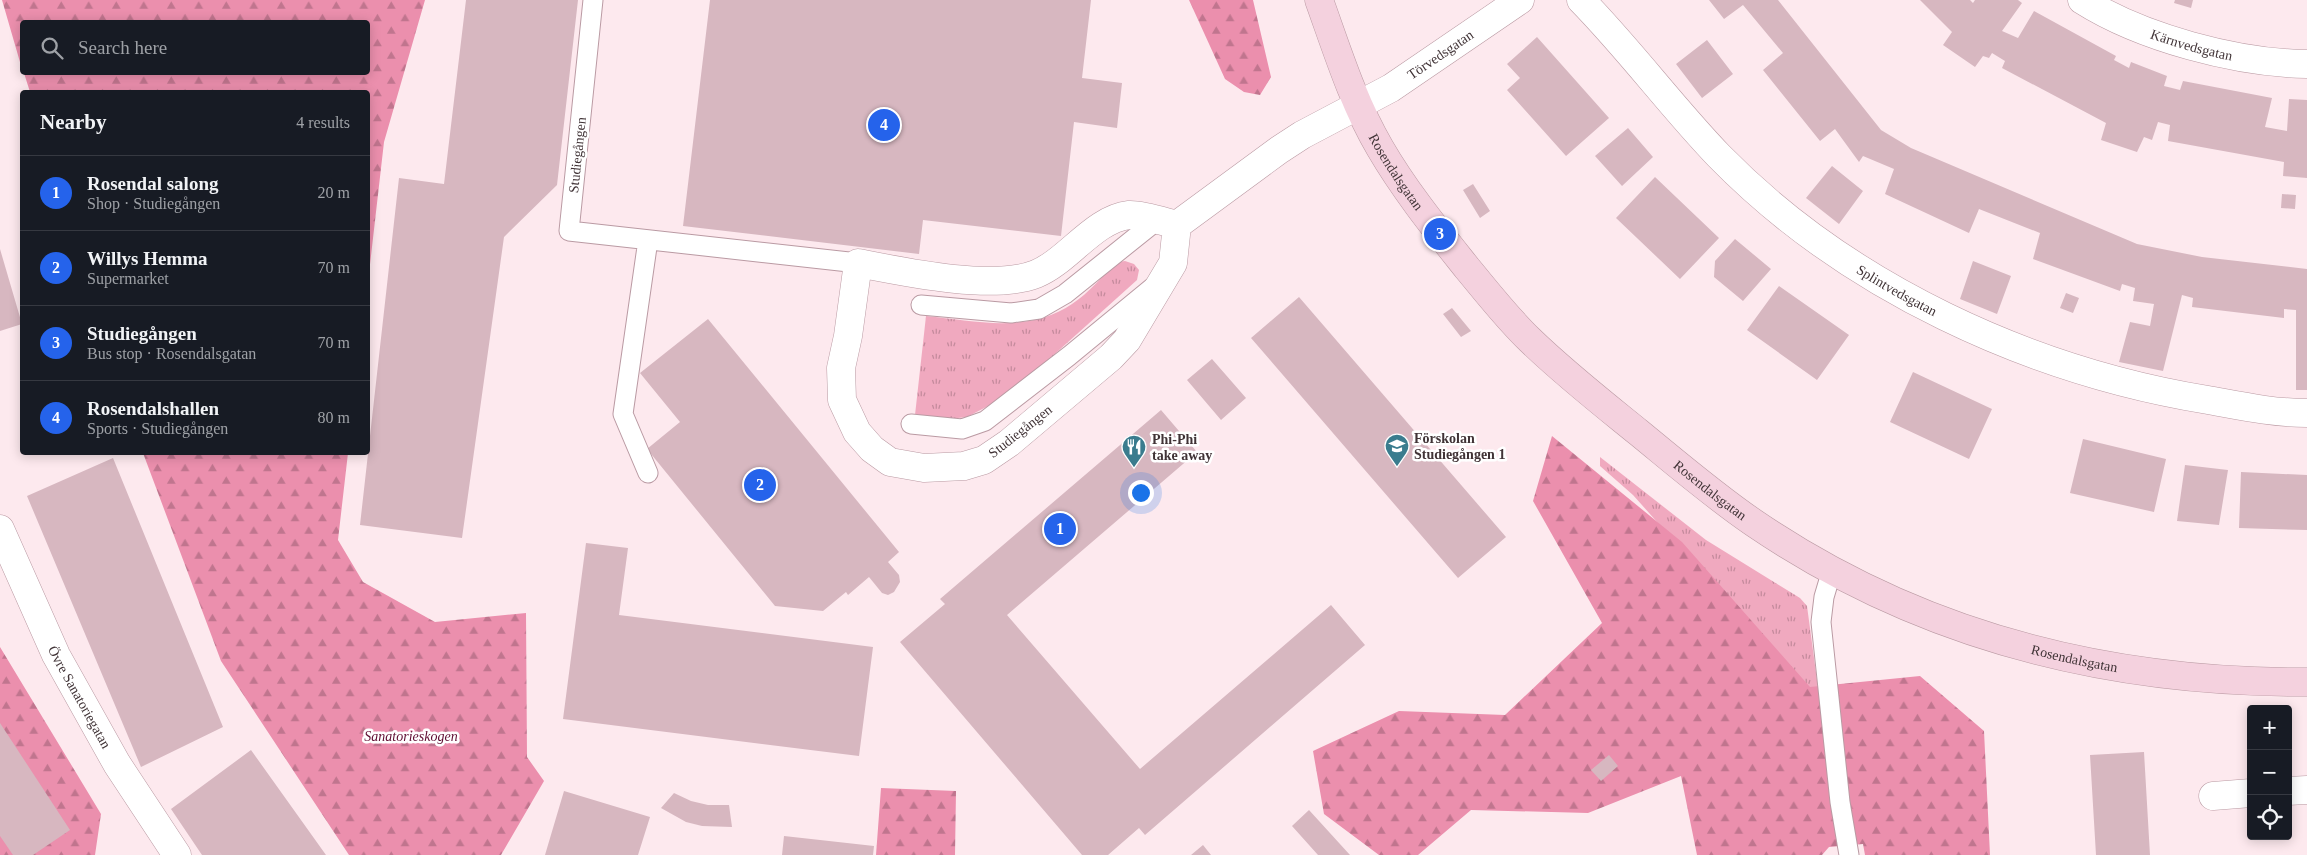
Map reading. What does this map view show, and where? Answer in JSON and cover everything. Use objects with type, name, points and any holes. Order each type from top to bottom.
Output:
[{"type":"street","name":"Rosendalsgatan","points":[[1319,0],[1358,105],[1380,148],[1420,209],[1488,294],[1529,339],[1590,393],[1713,493],[1755,524],[1832,570],[1896,602],[1960,627],[2024,648],[2079,661],[2202,680],[2307,682]]},
{"type":"street","name":"Törvedsgatan","points":[[1358,105],[1391,88],[1432,62],[1520,0]]},
{"type":"street","name":"Splintvedsgatan","points":[[1581,0],[1720,157],[1768,201],[1819,240],[1926,309],[2044,360],[2108,378],[2170,394],[2279,413],[2307,413]]},
{"type":"street","name":"Kärnvedsgatan","points":[[2082,0],[2146,31],[2222,53],[2277,64],[2307,64]]},
{"type":"street","points":[[1167,222],[1279,150],[1358,105]]},
{"type":"street","name":"Studiegången","points":[[1129,215],[1167,222],[1173,263],[1127,340],[1111,357],[1009,443],[984,460],[964,466],[932,468],[903,466],[890,462],[872,449],[857,432],[842,400],[841,368],[848,336],[858,263],[915,274],[1008,281],[1035,275],[1055,265],[1094,232],[1110,222],[1129,215]]},
{"type":"street","name":"Övre Sanatoriegatan","points":[[0,529],[56,655],[117,764],[177,855]]},
{"type":"street","points":[[2292,791],[2307,790]]},
{"type":"street","points":[[2213,796],[2247,793]]},
{"type":"lane","name":"Studiegången","points":[[593,0],[569,231],[858,263]]},
{"type":"lane","points":[[921,304],[1011,313],[1039,309],[1065,294],[1167,222]]},
{"type":"lane","points":[[648,240],[624,414],[648,472]]},
{"type":"lane","points":[[911,424],[962,429],[985,421],[1069,356],[1150,288],[1164,280]]},
{"type":"lane","points":[[1832,570],[1824,597],[1821,622],[1840,802],[1849,855]]},
{"type":"green space","points":[[2,0],[425,0],[384,142],[370,264],[370,90],[29,90],[25,75],[370,75],[370,20],[20,20],[20,62]]},
{"type":"green space","points":[[1189,0],[1253,0],[1271,77],[1260,95],[1244,92],[1225,79]]},
{"type":"green space","points":[[1125,261],[1134,264],[1139,270],[1137,280],[1047,361],[990,405],[967,417],[940,420],[915,415],[926,316],[1001,323],[1037,319],[1055,313],[1072,304],[1118,262]]},
{"type":"green space","points":[[1552,436],[1682,542],[1810,687],[1920,676],[1984,731],[1990,855],[1865,855],[1863,844],[1829,847],[1822,855],[1697,855],[1681,776],[1588,813],[1471,810],[1418,855],[1379,855],[1324,814],[1313,751],[1399,711],[1505,715],[1602,623],[1533,501]]},
{"type":"green space","name":"Sanatorieskogen","points":[[144,455],[348,455],[338,540],[363,582],[435,622],[526,613],[527,757],[544,781],[501,855],[349,855],[221,661]]},
{"type":"green space","points":[[1600,457],[1706,540],[1800,598],[1807,606],[1831,784],[1683,551],[1633,495],[1600,466]]},
{"type":"green space","points":[[0,647],[101,814],[95,855],[0,855]]},
{"type":"green space","points":[[881,788],[956,791],[955,855],[876,855]]},
{"type":"building","points":[[466,0],[578,0],[557,185],[504,237],[462,538],[360,525],[368,455],[370,455],[370,436],[399,178],[444,184]]},
{"type":"building","points":[[710,0],[1091,0],[1082,78],[1122,83],[1117,128],[1074,122],[1061,236],[923,220],[919,254],[683,226]]},
{"type":"building","points":[[1709,0],[1778,0],[1881,130],[1911,148],[2137,244],[2202,257],[2307,269],[2307,390],[2296,390],[2296,310],[2284,309],[2284,318],[2192,307],[2193,298],[2182,295],[2163,371],[2119,362],[2130,322],[2150,326],[2154,304],[2133,301],[2135,288],[2122,284],[2120,291],[2033,259],[2040,233],[1979,209],[1969,233],[1885,194],[1894,169],[1863,156],[1859,162],[1835,129],[1820,141],[1763,70],[1783,53],[1743,5],[1724,19]]},
{"type":"building","points":[[1920,0],[1970,0],[1973,3],[1975,0],[2018,0],[2022,3],[2002,31],[2018,38],[2034,11],[2116,56],[2114,60],[2129,68],[2131,62],[2167,76],[2164,86],[2180,90],[2183,81],[2272,98],[2265,127],[2287,131],[2289,99],[2307,100],[2307,178],[2283,176],[2284,162],[2168,141],[2170,125],[2158,122],[2152,140],[2144,137],[2137,152],[2101,140],[2106,123],[2002,68],[2005,61],[1992,53],[1989,58],[1983,56],[1975,67],[1943,45],[1952,32]]},
{"type":"building","points":[[2175,0],[2193,0],[2191,8],[2174,3]]},
{"type":"building","points":[[1537,37],[1609,118],[1566,156],[1507,90],[1520,78],[1507,64]]},
{"type":"building","points":[[1707,40],[1733,74],[1702,98],[1676,64]]},
{"type":"building","points":[[1628,128],[1653,157],[1622,186],[1595,156]]},
{"type":"building","points":[[1832,166],[1863,191],[1839,224],[1806,198]]},
{"type":"building","points":[[1655,177],[1719,238],[1680,279],[1616,218]]},
{"type":"building","points":[[1473,184],[1490,211],[1480,218],[1463,190]]},
{"type":"building","points":[[2282,194],[2296,195],[2295,209],[2281,208]]},
{"type":"building","points":[[1735,239],[1771,269],[1743,301],[1714,277],[1715,261]]},
{"type":"building","points":[[0,249],[20,317],[20,325],[0,331]]},
{"type":"building","points":[[1973,261],[2011,276],[1997,314],[1960,299]]},
{"type":"building","points":[[1779,286],[1849,335],[1817,380],[1747,330]]},
{"type":"building","points":[[2066,293],[2079,298],[2073,313],[2060,308]]},
{"type":"building","points":[[1299,297],[1506,537],[1458,578],[1251,338]]},
{"type":"building","points":[[1452,308],[1471,331],[1461,337],[1443,314]]},
{"type":"building","points":[[708,319],[899,552],[888,562],[899,575],[900,582],[894,592],[888,595],[882,593],[869,577],[848,595],[846,592],[823,611],[775,606],[647,449],[680,422],[640,373]]},
{"type":"building","points":[[1212,359],[1246,398],[1221,420],[1187,380]]},
{"type":"building","points":[[1913,372],[1992,409],[1969,459],[1890,422]]},
{"type":"building","points":[[1161,410],[1197,452],[1007,615],[1140,769],[1331,605],[1365,645],[1145,835],[1139,828],[1108,855],[1082,855],[900,642],[945,604],[940,599]]},
{"type":"building","points":[[2083,439],[2166,459],[2154,512],[2070,493]]},
{"type":"building","points":[[113,458],[223,727],[141,767],[27,496]]},
{"type":"building","points":[[2185,465],[2228,470],[2219,525],[2177,521]]},
{"type":"building","points":[[2241,472],[2307,475],[2307,530],[2239,528]]},
{"type":"building","points":[[586,543],[628,548],[619,615],[873,647],[859,756],[563,719]]},
{"type":"building","points":[[0,723],[70,830],[33,855],[13,855],[0,836]]},
{"type":"building","points":[[251,750],[326,855],[202,855],[171,809]]},
{"type":"building","points":[[2144,752],[2150,855],[2096,855],[2090,755]]},
{"type":"building","points":[[1609,755],[1618,766],[1601,781],[1591,770]]},
{"type":"building","points":[[564,791],[650,817],[638,855],[545,855]]},
{"type":"building","points":[[674,793],[691,801],[708,805],[729,805],[732,827],[702,826],[686,822],[661,808]]},
{"type":"building","points":[[1309,810],[1350,855],[1318,855],[1292,826]]},
{"type":"building","points":[[784,836],[874,846],[873,855],[782,855]]},
{"type":"building","points":[[1203,845],[1211,855],[1191,855]]},
{"type":"place","name":"Rosendalshallen","points":[[884,125]]},
{"type":"place","name":"Studiegången","points":[[1440,234]]},
{"type":"place","name":"Förskolan Studiegången 1","points":[[1397,467]]},
{"type":"place","name":"Phi-Phi take away","points":[[1134,468]]},
{"type":"place","name":"Willys Hemma","points":[[760,485]]},
{"type":"place","name":"Rosendal salong","points":[[1060,529]]}]
